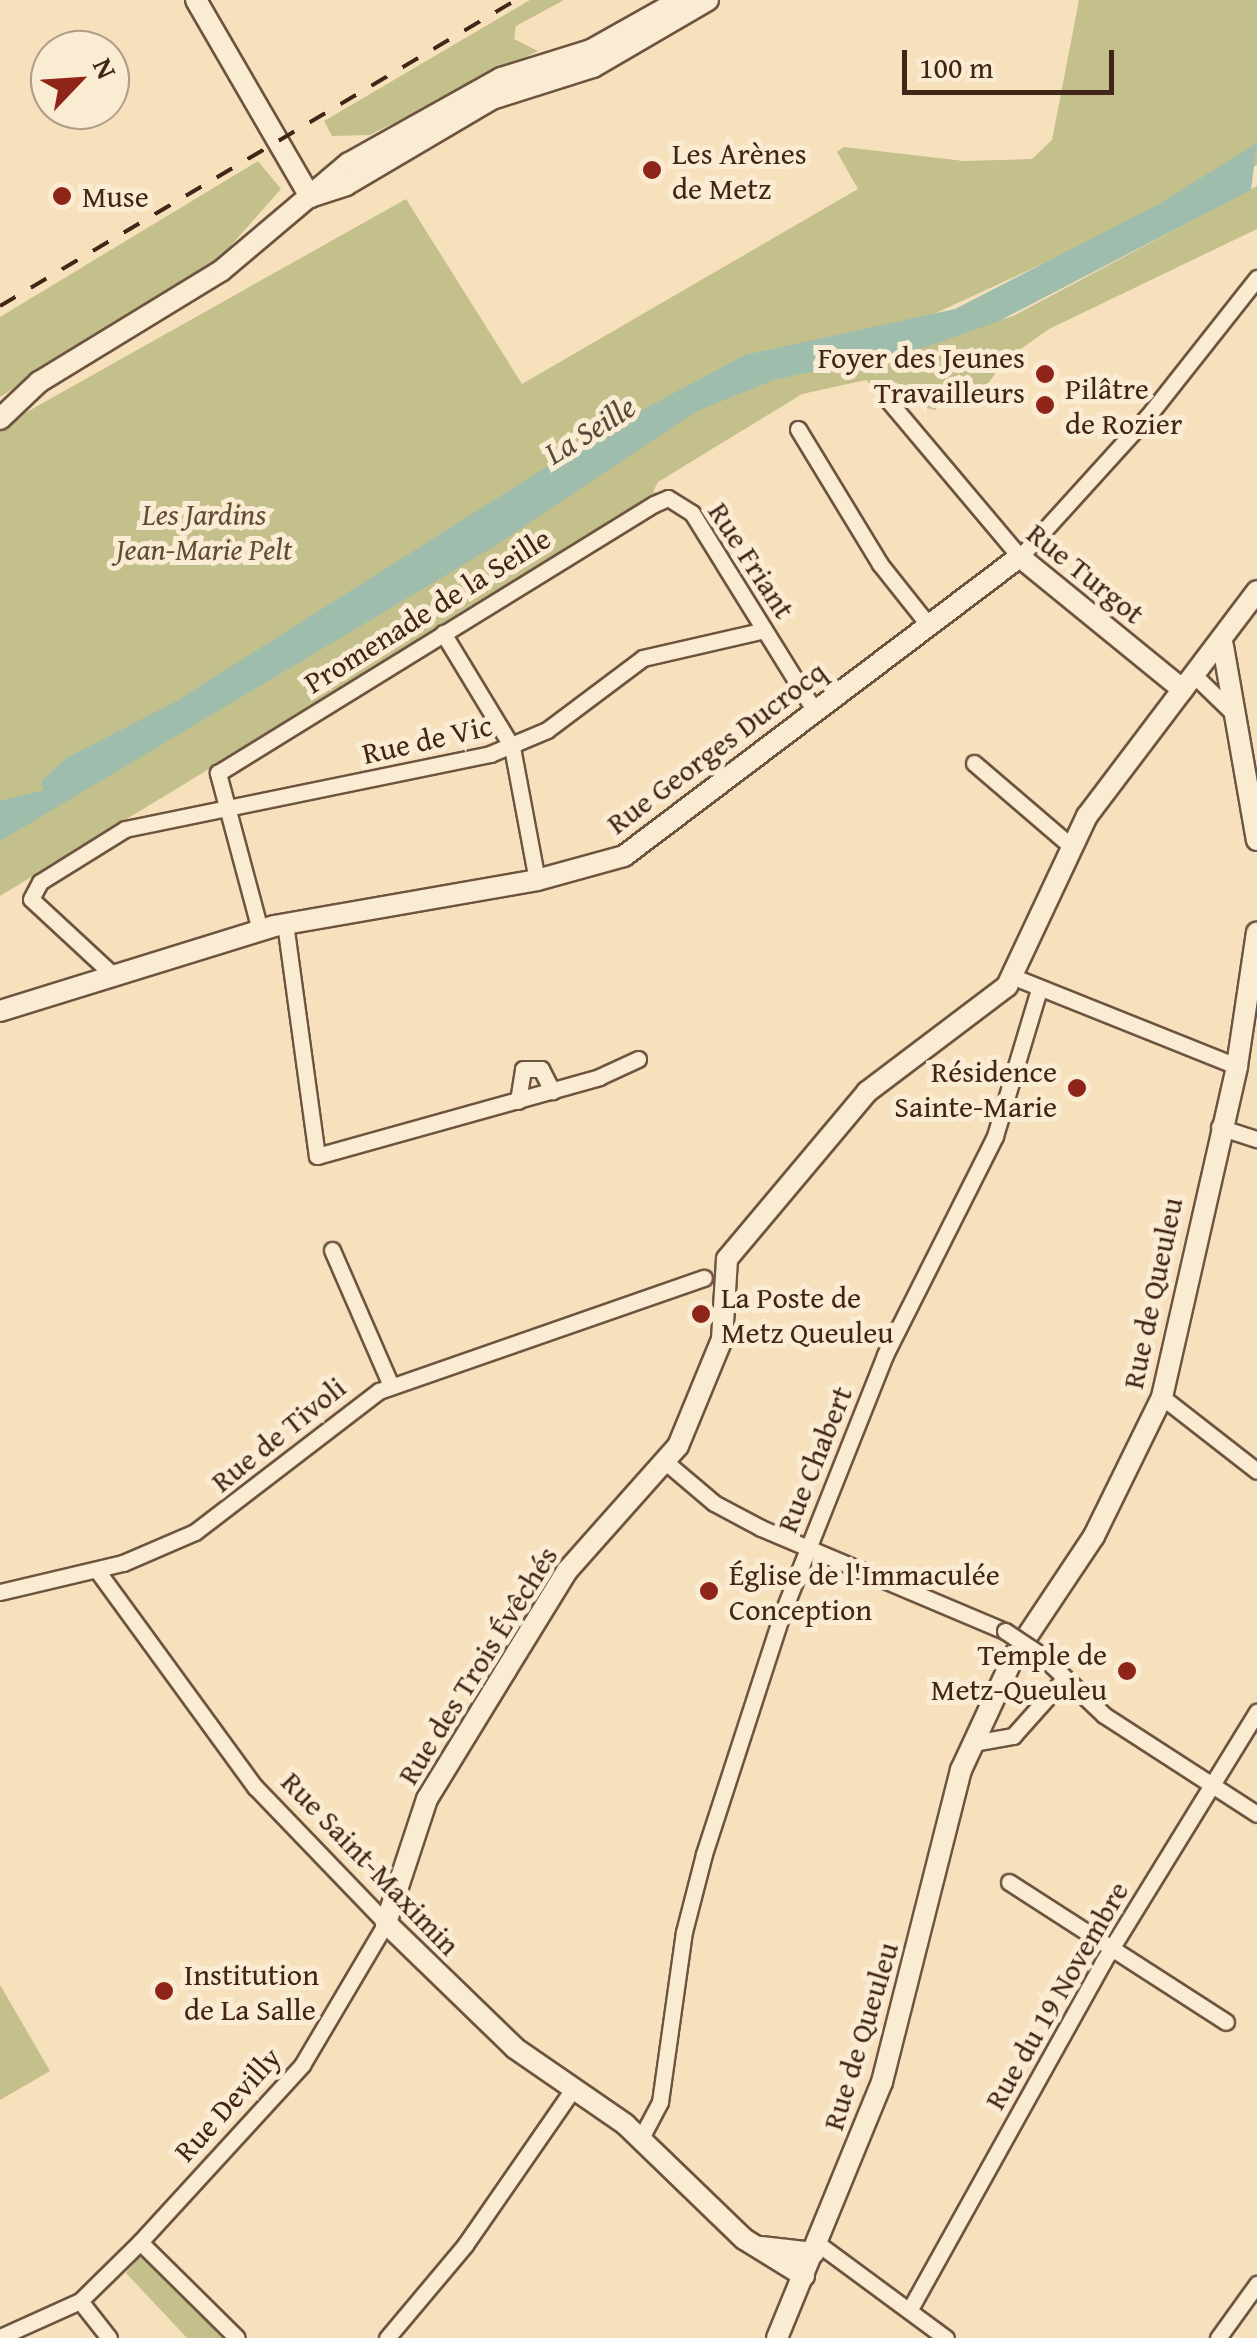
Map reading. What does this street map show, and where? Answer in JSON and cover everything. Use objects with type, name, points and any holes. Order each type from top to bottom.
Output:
[{"type":"street","points":[[196,0],[310,196]]},
{"type":"street","points":[[0,419],[40,382],[221,271],[326,178],[415,123],[501,78],[602,44],[680,0]]},
{"type":"street","points":[[310,196],[346,185],[492,98],[593,67],[708,0]]},
{"type":"street","name":"Rue Georges Ducrocq","points":[[0,1011],[285,923],[537,880],[640,848],[927,622],[1020,557],[1148,416],[1257,278]]},
{"type":"street","name":"Rue Turgot","points":[[887,399],[1020,557],[1190,684]]},
{"type":"street","points":[[798,429],[880,564],[927,622]]},
{"type":"street","name":"Rue Friant","points":[[668,498],[692,513],[761,631],[815,711]]},
{"type":"street","name":"Promenade de la Seille","points":[[229,808],[218,772],[668,498]]},
{"type":"street","points":[[716,1275],[868,1092],[1014,978],[1073,848],[1111,781],[1223,646],[1257,591]]},
{"type":"street","name":"Rue de Vic","points":[[112,974],[103,957],[36,906],[32,890],[137,826],[512,748],[643,658],[761,631]]},
{"type":"street","points":[[443,633],[512,748],[537,880]]},
{"type":"street","points":[[1223,646],[1257,840]]},
{"type":"street","points":[[1190,684],[1232,712]]},
{"type":"street","points":[[974,763],[1073,848]]},
{"type":"street","points":[[229,808],[260,930]]},
{"type":"street","points":[[285,923],[317,1156],[552,1091],[638,1059]]},
{"type":"street","name":"Rue de Queuleu","points":[[777,2338],[882,2082],[973,1743],[1014,1656],[1094,1536],[1162,1397],[1219,1128],[1236,1066],[1257,932]]},
{"type":"street","points":[[1014,978],[1236,1066]]},
{"type":"street","name":"Rue Chabert","points":[[647,2144],[660,2102],[680,1952],[704,1854],[808,1548],[886,1356],[995,1136],[1039,989]]},
{"type":"street","points":[[518,1100],[523,1069],[542,1069],[552,1091]]},
{"type":"street","points":[[1219,1128],[1257,1139]]},
{"type":"street","points":[[332,1250],[391,1386]]},
{"type":"street","name":"Rue de Tivoli","points":[[0,1592],[97,1570],[196,1532],[347,1409],[391,1386],[716,1275]]},
{"type":"street","name":"Rue des Trois Évêchés","points":[[386,1924],[427,1800],[506,1670],[567,1571],[668,1464],[722,1339],[716,1275]]},
{"type":"street","points":[[1162,1397],[1257,1471]]},
{"type":"street","points":[[668,1464],[714,1503],[808,1548],[1005,1631],[1041,1655],[1104,1715],[1257,1814]]},
{"type":"street","name":"Rue Saint-Maximin","points":[[97,1570],[255,1787],[386,1924],[515,2048],[647,2144],[759,2248],[804,2276]]},
{"type":"street","points":[[973,1743],[1012,1736],[1064,1679]]},
{"type":"street","name":"Rue du 19 Novembre","points":[[910,2309],[1112,1948],[1257,1712]]},
{"type":"street","points":[[1009,1882],[1226,2022]]},
{"type":"street","name":"Rue Devilly","points":[[80,2300],[140,2242],[302,2065],[386,1924]]},
{"type":"street","points":[[387,2338],[466,2245],[573,2089]]},
{"type":"street","points":[[140,2242],[237,2338]]},
{"type":"street","points":[[759,2248],[815,2248],[910,2309],[946,2338]]},
{"type":"street","points":[[1218,2338],[1257,2284]]},
{"type":"street","points":[[0,2337],[80,2300],[109,2338]]},
{"type":"green space","points":[[530,0],[564,0],[516,26],[514,39],[538,51],[370,135],[332,136],[324,121]]},
{"type":"green space","name":"Les Jardins Jean-Marie Pelt","points":[[1079,0],[1257,0],[1257,165],[936,313],[870,360],[1013,316],[1257,186],[1257,229],[1049,329],[1004,361],[983,391],[965,377],[935,410],[887,399],[866,380],[802,394],[658,482],[653,492],[663,493],[0,896],[0,427],[406,199],[522,384],[858,189],[837,152],[844,147],[964,161],[1032,159],[1052,140]]},
{"type":"green space","points":[[258,161],[281,189],[219,259],[0,397],[0,317]]},
{"type":"green space","points":[[0,1985],[50,2071],[0,2100]]},
{"type":"green space","points":[[141,2255],[221,2328],[226,2338],[187,2338],[126,2273]]},
{"type":"shaded area","points":[[1257,143],[1251,190],[999,321],[926,347],[774,380],[697,411],[493,547],[0,841],[0,801],[44,790],[41,781],[68,757],[175,702],[603,431],[745,355],[955,309],[1159,204]]},
{"type":"railway","points":[[0,306],[516,0]]},
{"type":"place","name":"Les Arènes de Metz","points":[[652,170]]},
{"type":"place","name":"Muse","points":[[62,196]]},
{"type":"place","name":"Foyer des Jeunes Travailleurs","points":[[1045,374]]},
{"type":"place","name":"Pilâtre de Rozier","points":[[1045,405]]},
{"type":"place","name":"Résidence Sainte-Marie","points":[[1077,1088]]},
{"type":"place","name":"La Poste de Metz Queuleu","points":[[701,1314]]},
{"type":"place","name":"Église de l'Immaculée Conception","points":[[709,1591]]},
{"type":"place","name":"Temple de Metz-Queuleu","points":[[1127,1671]]},
{"type":"place","name":"Institution de La Salle","points":[[164,1991]]},
{"type":"water label","name":"La Seille","points":[[590,430]]}]
